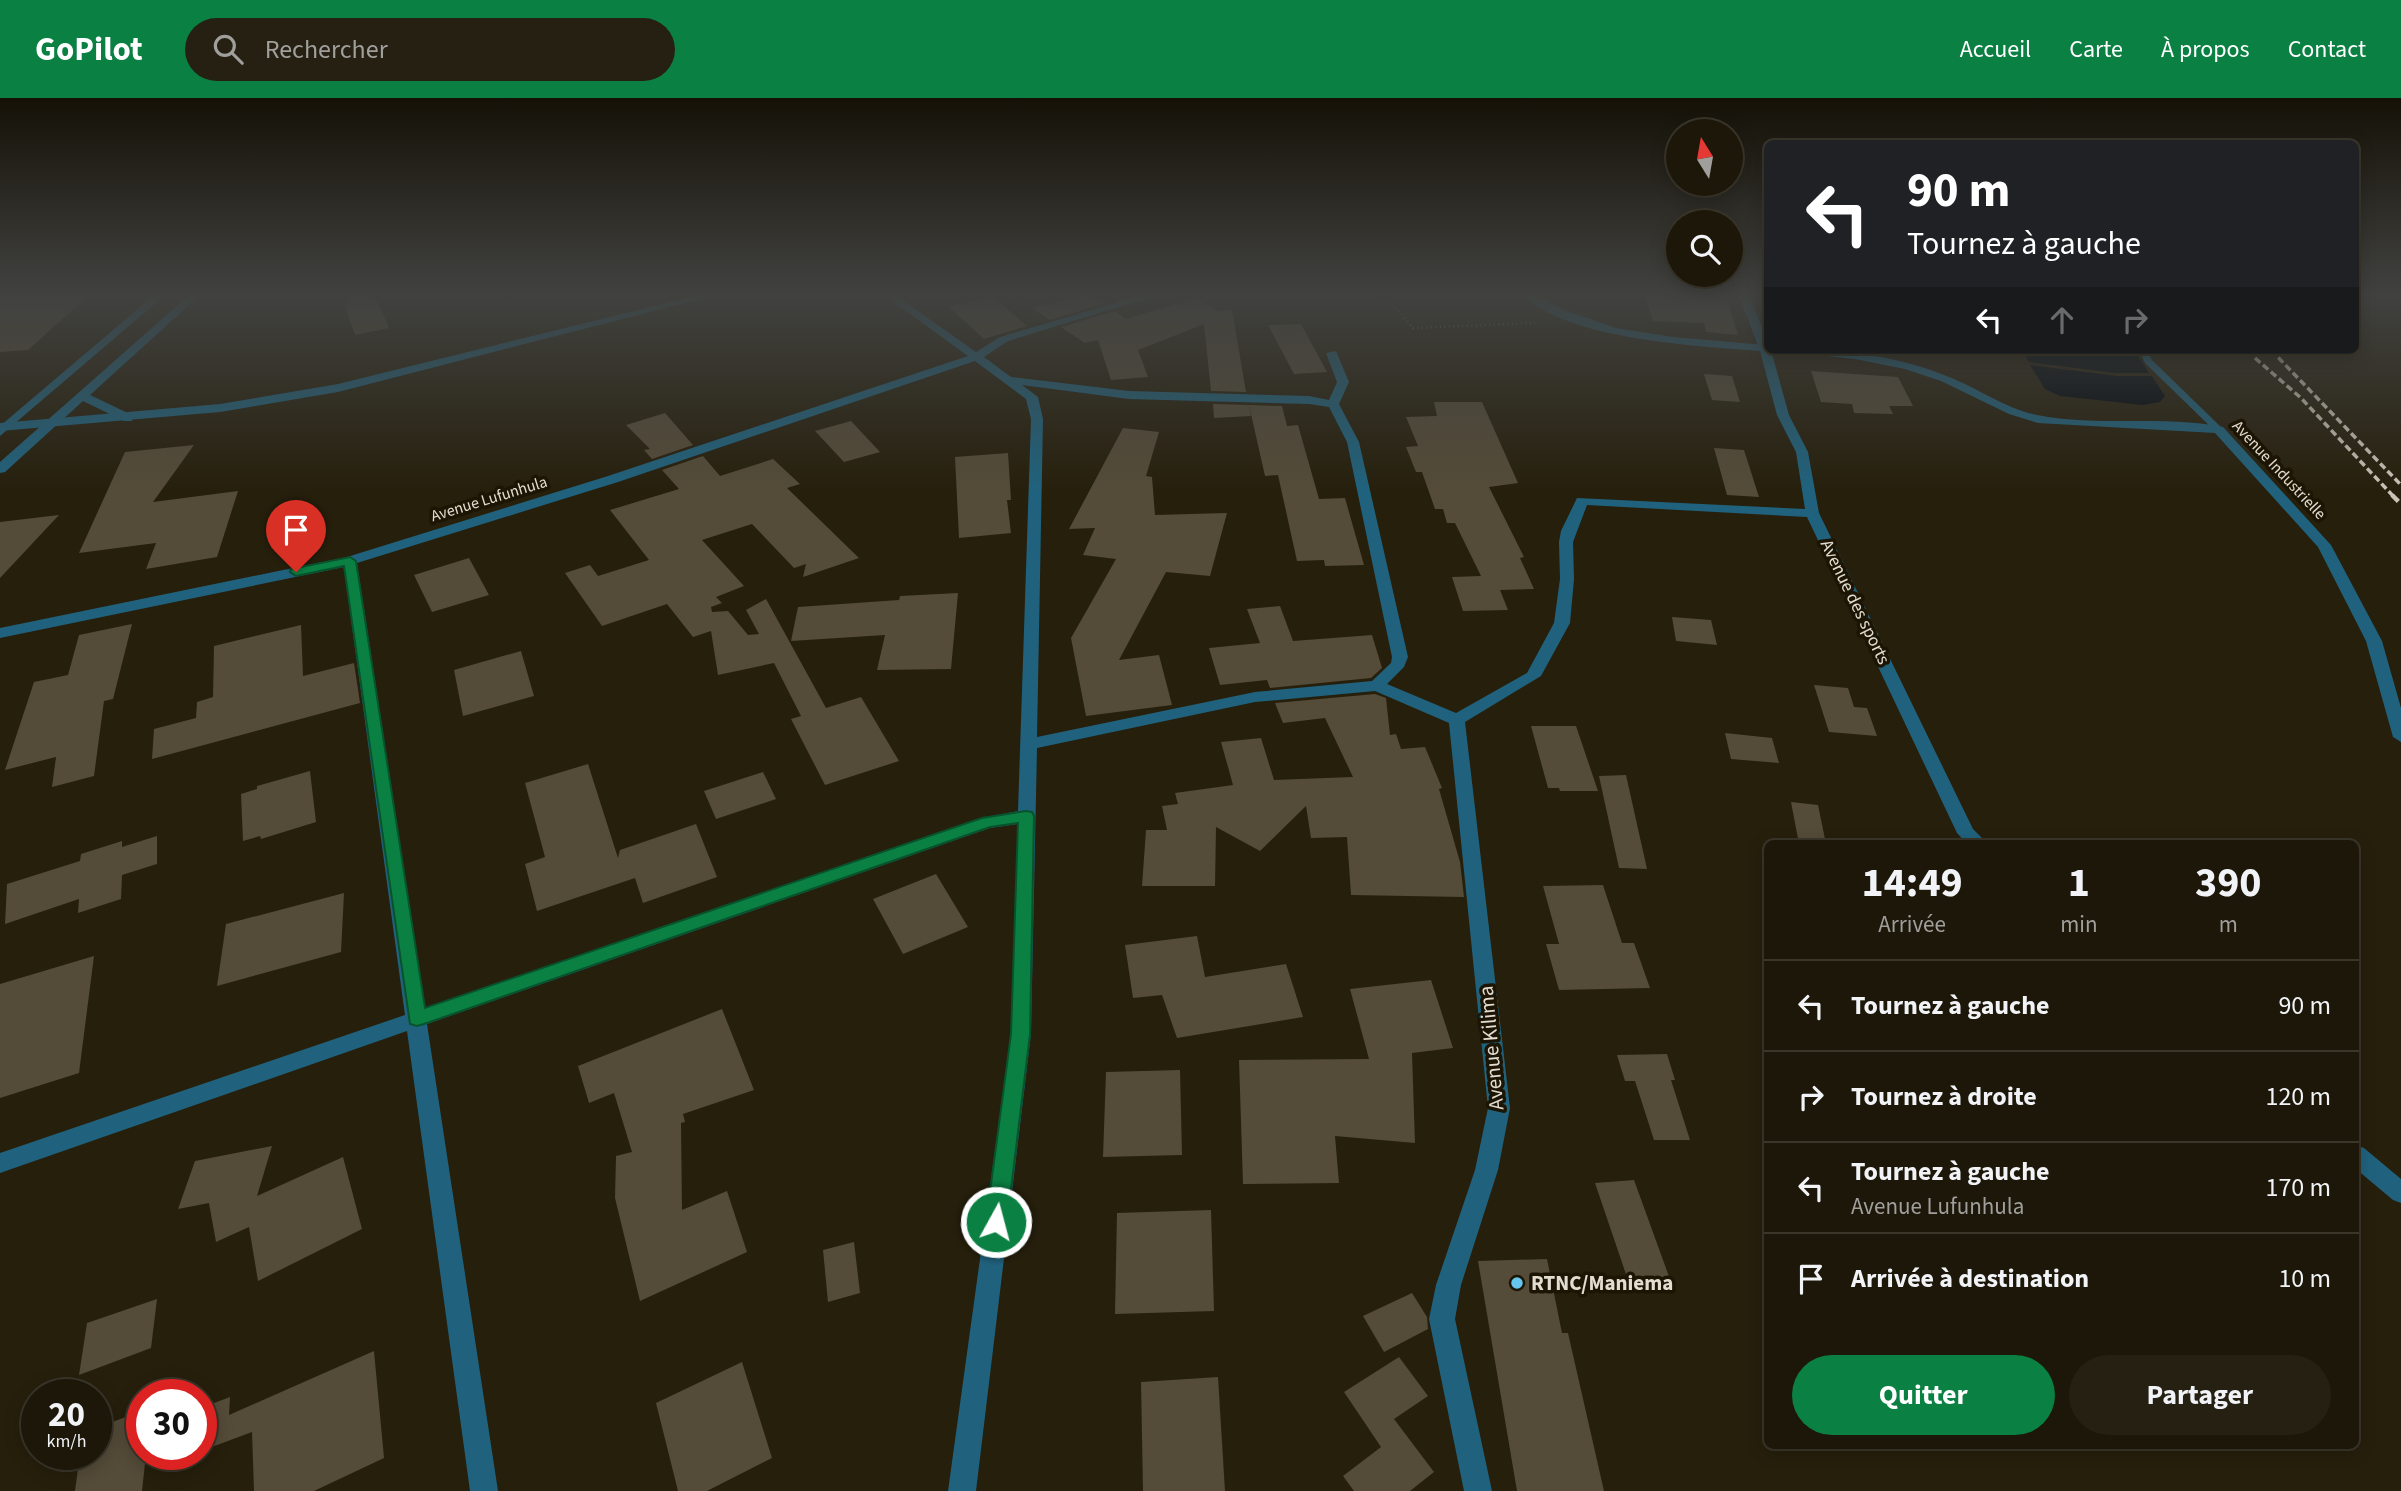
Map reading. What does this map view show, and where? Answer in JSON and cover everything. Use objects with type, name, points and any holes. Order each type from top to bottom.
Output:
[{"type":"street","points":[[2,429],[82,361]]},
{"type":"street","points":[[0,469],[121,361]]},
{"type":"street","points":[[2,429],[230,407],[338,388],[446,361]]},
{"type":"street","name":"Avenue Lufunhula","points":[[0,633],[350,561],[613,479],[965,361]]},
{"type":"street","points":[[962,1491],[1021,1034],[1037,419],[1032,397],[983,361]]},
{"type":"street","points":[[1333,404],[1343,382],[1335,361]]},
{"type":"street","name":"Avenue des sports","points":[[1769,361],[1783,415],[1802,452],[1812,513],[1965,833],[1974,840]]},
{"type":"street","name":"Avenue Industrielle","points":[[1890,361],[1945,379],[2008,411],[2038,419],[2219,430],[2324,545],[2374,641],[2401,737]]},
{"type":"street","points":[[1008,379],[1129,394],[1309,400],[1333,404]]},
{"type":"street","points":[[82,396],[128,418]]},
{"type":"street","points":[[1333,404],[1353,442],[1400,657],[1398,664],[1377,687]]},
{"type":"street","points":[[1028,744],[1255,697],[1377,687],[1457,720],[1533,676],[1562,623],[1567,579],[1566,542],[1568,531],[1583,502],[1812,513]]},
{"type":"street","points":[[350,561],[484,1491]]},
{"type":"street","name":"Avenue Kilima","points":[[1457,720],[1499,1108],[1494,1147],[1469,1227],[1444,1293],[1442,1319],[1478,1491]]},
{"type":"street","points":[[0,1163],[988,822],[1026,816]]},
{"type":"street","points":[[2359,1158],[2401,1193]]},
{"type":"lane","points":[[2148,361],[2219,430]]},
{"type":"shaded area","points":[[2141,361],[2149,373],[2115,373],[2029,362]]},
{"type":"shaded area","points":[[2030,365],[2117,376],[2152,376],[2165,396],[2160,402],[2143,405],[2060,396],[2045,389]]},
{"type":"building","points":[[1105,361],[1142,361],[1148,377],[1111,380]]},
{"type":"building","points":[[1208,361],[1241,361],[1246,392],[1211,391]]},
{"type":"building","points":[[1287,361],[1321,361],[1327,372],[1294,374]]},
{"type":"building","points":[[1811,371],[1898,377],[1913,406],[1889,406],[1893,414],[1854,413],[1852,404],[1821,402]]},
{"type":"building","points":[[1704,374],[1732,376],[1740,402],[1712,400]]},
{"type":"building","points":[[1434,402],[1482,402],[1518,483],[1489,487],[1524,557],[1520,558],[1534,589],[1500,590],[1508,610],[1463,611],[1452,577],[1481,576],[1455,523],[1447,523],[1443,509],[1435,509],[1422,472],[1416,472],[1406,447],[1418,446],[1406,417],[1437,416]]},
{"type":"building","points":[[1213,404],[1249,405],[1251,416],[1214,418]]},
{"type":"building","points":[[1249,405],[1282,406],[1287,426],[1298,425],[1319,499],[1345,498],[1364,565],[1325,566],[1324,560],[1297,561],[1278,475],[1265,476]]},
{"type":"building","points":[[665,413],[693,445],[652,459],[644,450],[650,449],[626,425]]},
{"type":"building","points":[[851,421],[880,452],[844,462],[815,431]]},
{"type":"building","points":[[1123,428],[1159,432],[1146,476],[1152,477],[1155,515],[1227,513],[1210,576],[1166,572],[1119,660],[1159,655],[1172,705],[1086,716],[1071,638],[1116,559],[1083,555],[1095,528],[1069,529]]},
{"type":"building","points":[[194,445],[153,502],[238,491],[217,557],[146,569],[156,543],[79,553],[125,452]]},
{"type":"building","points":[[1714,448],[1744,450],[1759,497],[1727,495]]},
{"type":"building","points":[[1008,453],[1011,500],[1007,500],[1011,533],[959,538],[955,457]]},
{"type":"building","points":[[703,456],[720,476],[773,459],[800,484],[787,488],[859,558],[803,577],[806,564],[794,568],[752,524],[702,540],[744,586],[716,597],[722,603],[711,607],[712,612],[728,611],[748,635],[759,634],[746,610],[766,599],[826,708],[861,697],[899,761],[825,785],[791,719],[801,716],[774,663],[718,675],[711,631],[693,637],[667,604],[602,626],[565,573],[590,565],[598,576],[649,560],[610,510],[679,489],[662,470]]},
{"type":"building","points":[[59,515],[0,578],[0,522]]},
{"type":"building","points":[[469,558],[489,595],[432,612],[414,575]]},
{"type":"building","points":[[958,593],[951,669],[877,670],[885,635],[791,641],[798,607]]},
{"type":"building","points":[[1280,606],[1293,641],[1372,635],[1382,668],[1371,678],[1270,688],[1267,680],[1220,685],[1209,648],[1260,643],[1247,609]]},
{"type":"building","points":[[1672,617],[1711,620],[1717,645],[1676,641]]},
{"type":"building","points":[[132,624],[113,699],[104,701],[94,776],[52,787],[56,757],[5,770],[34,682],[68,675],[79,635]]},
{"type":"building","points":[[301,625],[303,676],[354,663],[360,703],[152,759],[154,729],[196,718],[197,702],[213,697],[214,646]]},
{"type":"building","points":[[521,651],[534,696],[463,716],[454,670]]},
{"type":"building","points":[[1814,685],[1848,688],[1854,707],[1867,708],[1877,736],[1829,732]]},
{"type":"building","points":[[1375,694],[1386,698],[1390,735],[1396,734],[1401,749],[1425,747],[1442,788],[1439,789],[1460,862],[1464,897],[1351,895],[1347,837],[1311,838],[1306,806],[1260,851],[1216,827],[1215,886],[1142,886],[1146,830],[1167,830],[1162,806],[1178,804],[1175,793],[1233,785],[1221,742],[1261,738],[1274,780],[1353,777],[1325,718],[1283,723],[1275,703]]},
{"type":"building","points":[[1531,726],[1576,726],[1598,791],[1560,791],[1559,788],[1548,788]]},
{"type":"building","points":[[1725,733],[1772,738],[1779,763],[1731,759]]},
{"type":"building","points":[[588,764],[618,858],[620,850],[696,824],[717,877],[643,903],[635,878],[537,911],[525,864],[545,857],[525,783]]},
{"type":"building","points":[[310,771],[316,822],[261,839],[260,836],[243,841],[241,794],[257,789],[257,786]]},
{"type":"building","points":[[763,772],[776,799],[716,819],[704,791]]},
{"type":"building","points":[[1626,775],[1647,869],[1619,868],[1599,776]]},
{"type":"building","points":[[1791,802],[1818,805],[1825,840],[1798,840]]},
{"type":"building","points":[[157,836],[157,864],[122,875],[121,899],[78,913],[79,899],[5,924],[7,884],[80,861],[81,854],[122,841],[122,847]]},
{"type":"building","points":[[936,874],[968,927],[903,954],[873,899]]},
{"type":"building","points":[[1603,885],[1622,943],[1634,943],[1650,988],[1559,990],[1546,944],[1559,944],[1543,886]]},
{"type":"building","points":[[344,893],[341,952],[217,986],[226,924]]},
{"type":"building","points":[[1197,936],[1205,977],[1286,964],[1303,1017],[1177,1038],[1162,995],[1133,998],[1125,945]]},
{"type":"building","points":[[94,956],[79,1073],[0,1098],[0,984]]},
{"type":"building","points":[[1431,980],[1453,1048],[1412,1053],[1415,1143],[1335,1136],[1339,1183],[1243,1184],[1239,1060],[1369,1059],[1350,989]]},
{"type":"building","points":[[722,1009],[754,1090],[683,1114],[682,1210],[727,1191],[747,1252],[640,1301],[615,1198],[616,1156],[632,1152],[614,1093],[589,1103],[578,1066]]},
{"type":"building","points":[[1667,1054],[1675,1080],[1671,1080],[1690,1140],[1654,1140],[1635,1081],[1625,1081],[1617,1055]]},
{"type":"building","points":[[1180,1070],[1182,1155],[1103,1157],[1106,1072]]},
{"type":"building","points":[[272,1146],[257,1196],[343,1157],[362,1229],[258,1281],[249,1227],[216,1242],[209,1203],[178,1209],[195,1161]]},
{"type":"building","points":[[1634,1180],[1671,1282],[1630,1286],[1595,1183]]},
{"type":"building","points":[[1211,1210],[1214,1311],[1115,1314],[1117,1213]]},
{"type":"building","points":[[854,1242],[860,1293],[828,1302],[823,1250]]},
{"type":"building","points":[[1547,1259],[1562,1333],[1568,1333],[1604,1491],[1517,1491],[1478,1261]]},
{"type":"building","points":[[1412,1293],[1427,1317],[1428,1329],[1384,1352],[1363,1316]]},
{"type":"building","points":[[157,1299],[151,1348],[79,1375],[87,1323]]},
{"type":"building","points":[[374,1351],[384,1458],[314,1491],[254,1491],[252,1432],[217,1445],[217,1402],[230,1397],[229,1415]]},
{"type":"building","points":[[1399,1357],[1428,1396],[1394,1419],[1434,1472],[1410,1491],[1354,1491],[1343,1476],[1381,1447],[1344,1392]]},
{"type":"building","points":[[742,1362],[772,1458],[707,1491],[678,1491],[656,1403]]},
{"type":"building","points":[[1218,1377],[1225,1491],[1143,1491],[1141,1382]]},
{"type":"building","points":[[126,1417],[126,1470],[144,1470],[142,1491],[75,1491],[78,1470],[112,1470],[112,1422]]},
{"type":"railway","points":[[2258,361],[2301,398],[2394,497]]},
{"type":"railway","points":[[2282,361],[2401,485]]},
{"type":"railway","points":[[2394,497],[2401,504]]},
{"type":"place","name":"RTNC/Maniema","points":[[1517,1283]]},
{"type":"route","points":[[296,572],[350,561],[417,1018],[988,822],[1026,816],[1021,1034],[996,1222]]}]
